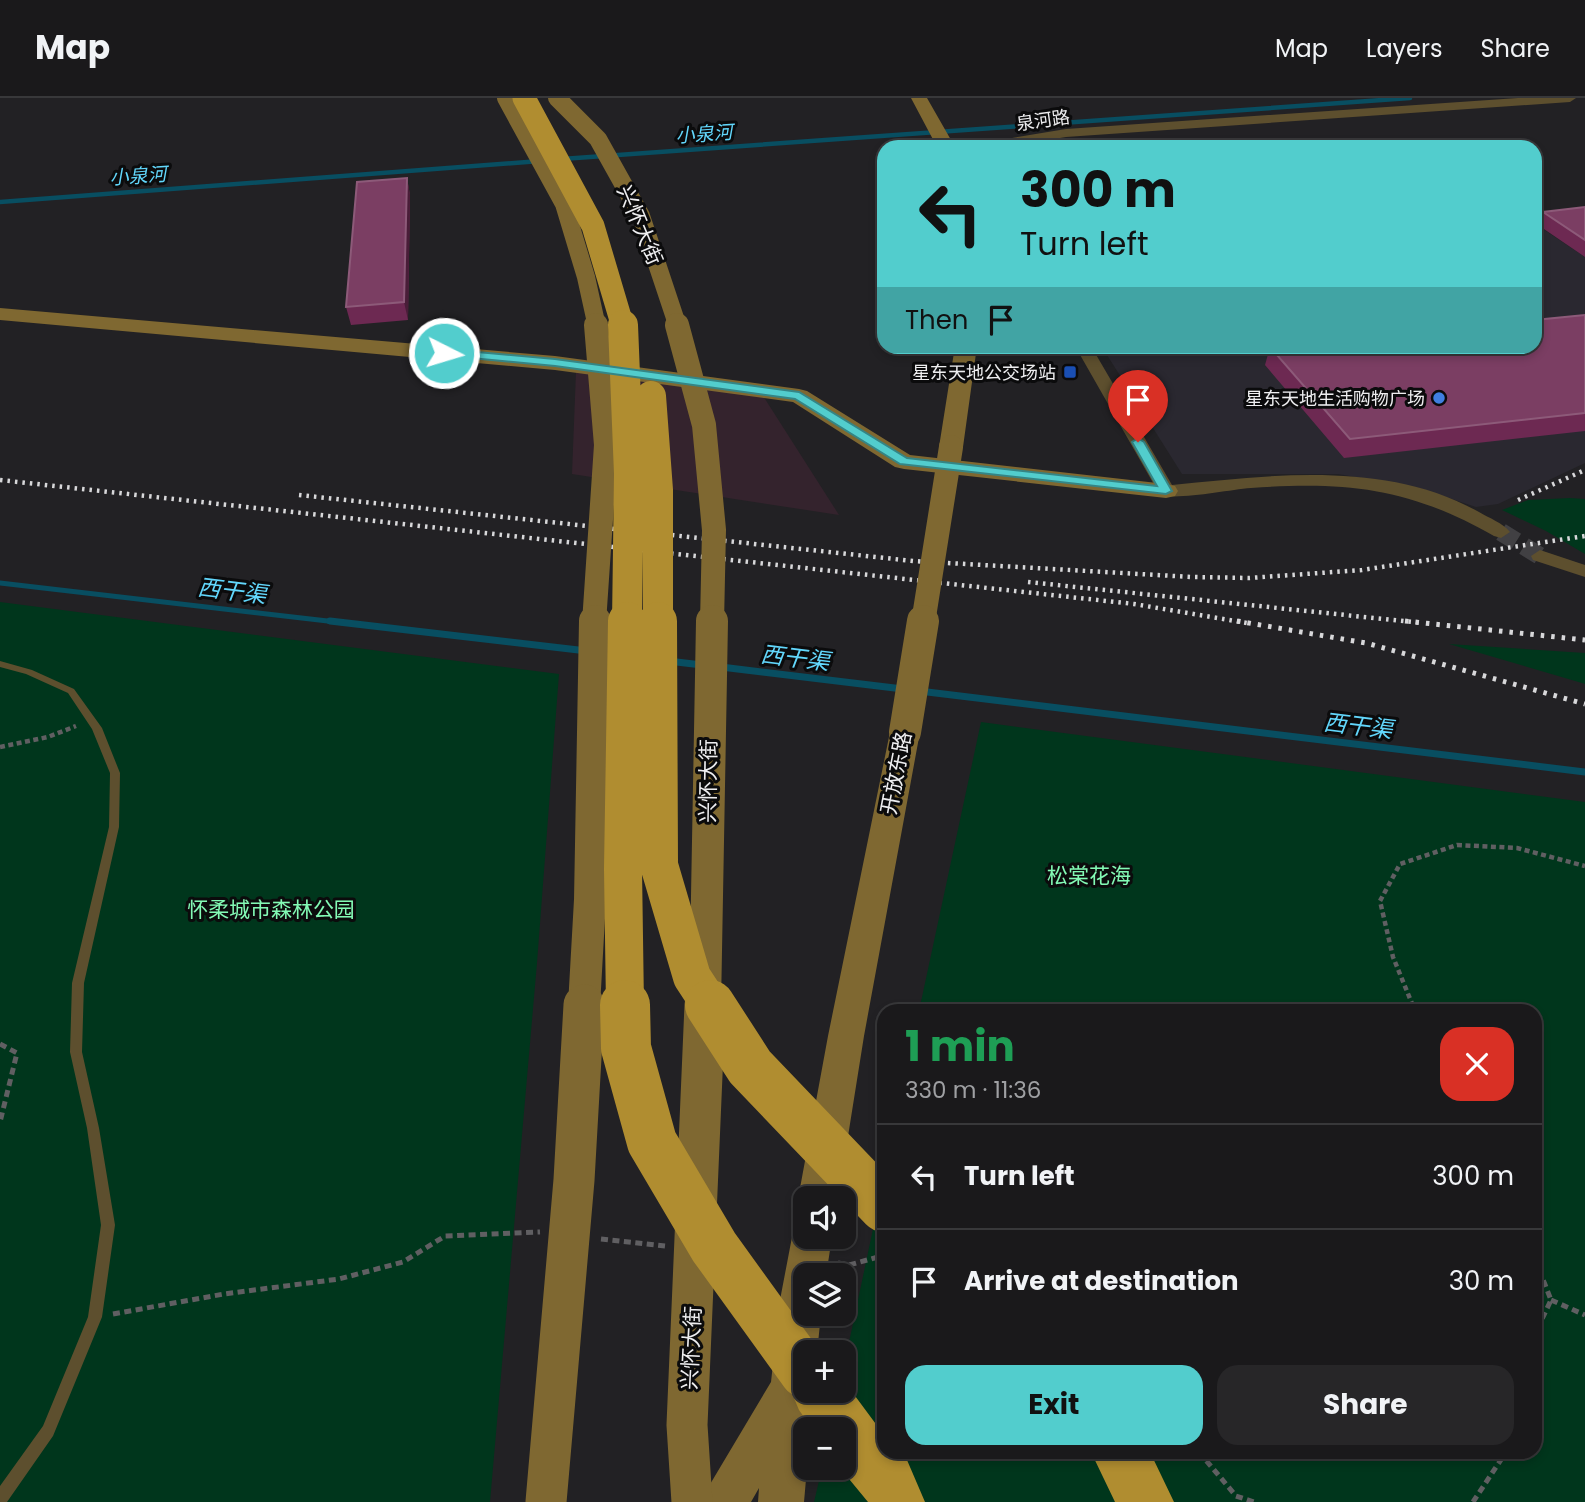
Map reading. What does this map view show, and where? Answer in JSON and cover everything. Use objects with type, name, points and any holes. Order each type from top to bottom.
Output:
[{"type":"highway","points":[[524,98],[593,226],[623,325],[629,474],[623,869],[626,1048],[652,1142],[714,1247],[793,1365]]},
{"type":"highway","points":[[545,98],[613,220],[645,318],[658,490],[659,865],[692,977],[750,1067],[877,1199]]},
{"type":"highway","points":[[822,1403],[887,1480],[898,1502]]},
{"type":"highway","points":[[1123,1459],[1146,1502]]},
{"type":"main road","points":[[506,98],[564,204],[586,276],[599,339],[606,445],[593,646],[588,928],[574,1180],[546,1502]]},
{"type":"main road","name":"兴怀大街","points":[[557,98],[598,139],[641,216],[676,320],[704,425],[714,530],[704,1044],[687,1425],[692,1502]]},
{"type":"main road","points":[[919,98],[942,140]]},
{"type":"main road","points":[[0,314],[555,363],[799,396],[904,462],[1166,491]]},
{"type":"main road","name":"开放东路","points":[[820,1186],[846,1036],[905,732],[965,354]]},
{"type":"main road","points":[[803,1340],[801,1300],[823,1250]]},
{"type":"main road","points":[[725,1502],[793,1401]]},
{"type":"main road","points":[[781,1502],[801,1403]]},
{"type":"street","name":"泉河路","points":[[1024,140],[1066,133],[1570,98]]},
{"type":"street","points":[[1088,354],[1166,491],[1296,479],[1365,482],[1428,497],[1478,516],[1501,532]]},
{"type":"street","points":[[1540,556],[1585,571]]},
{"type":"lane","points":[[0,664],[29,672],[71,691],[92,720],[115,773],[114,827],[92,915],[78,997],[76,1052],[93,1128],[108,1225],[95,1317],[48,1431],[0,1499]]},
{"type":"path","points":[[0,747],[48,737],[92,720]]},
{"type":"path","points":[[1412,1004],[1393,957],[1380,901],[1400,864],[1458,845],[1517,848],[1585,866]]},
{"type":"path","points":[[0,1044],[17,1053],[0,1122]]},
{"type":"path","points":[[95,1317],[224,1294],[340,1279],[403,1262],[445,1236],[543,1233]]},
{"type":"path","points":[[592,1238],[671,1247]]},
{"type":"path","points":[[823,1250],[846,1263]]},
{"type":"path","points":[[856,1263],[877,1257]]},
{"type":"path","points":[[1542,1277],[1551,1300],[1585,1315]]},
{"type":"path","points":[[1542,1319],[1551,1300]]},
{"type":"path","points":[[1205,1459],[1236,1496],[1254,1502]]},
{"type":"path","points":[[1473,1502],[1501,1459]]},
{"type":"shaded area","points":[[1542,228],[1585,257],[1585,463],[1498,504],[1476,507],[1419,488],[1338,474],[1182,474],[1106,354],[1542,354]]},
{"type":"shaded area","points":[[576,372],[760,391],[839,515],[572,474]]},
{"type":"green space","points":[[1585,499],[1585,554],[1502,510],[1528,500]]},
{"type":"green space","name":"怀柔城市森林公园","points":[[0,602],[559,674],[490,1502],[0,1502]]},
{"type":"green space","points":[[1449,644],[1585,653],[1585,684],[1582,683]]},
{"type":"green space","name":"松棠花海","points":[[981,722],[1585,802],[1585,1502],[814,1502],[819,1480],[856,1480],[856,1417],[844,1417],[844,1403],[856,1403],[856,1340],[850,1340],[852,1326],[856,1326],[856,1309],[877,1210],[877,1459],[1542,1459],[1542,1004],[921,1004]]},
{"type":"building","points":[[407,178],[404,302],[346,307],[357,182]]},
{"type":"building","points":[[1585,207],[1585,240],[1543,212]]},
{"type":"building","name":"星东天地生活购物广场","points":[[1585,315],[1585,413],[1350,439],[1276,354],[1542,354],[1542,319]]},
{"type":"waterway","name":"小泉河","points":[[562,159],[1410,98]]},
{"type":"waterway","name":"小泉河","points":[[0,202],[540,161]]},
{"type":"waterway","name":"西干渠","points":[[0,583],[345,623]]},
{"type":"waterway","name":"西干渠","points":[[330,621],[587,651]]},
{"type":"waterway","name":"西干渠","points":[[668,661],[702,665]]},
{"type":"waterway","name":"西干渠","points":[[721,667],[903,689]]},
{"type":"waterway","name":"西干渠","points":[[919,691],[1585,772]]},
{"type":"tunnel","points":[[1501,532],[1540,556]]},
{"type":"railway","points":[[1518,500],[1585,470]]},
{"type":"railway","points":[[0,480],[1134,604],[1247,623]]},
{"type":"railway","points":[[299,495],[913,561],[1192,577],[1249,578],[1362,570],[1585,536]]},
{"type":"railway","points":[[1028,582],[1422,623]]},
{"type":"railway","points":[[1237,621],[1366,643],[1585,704]]},
{"type":"railway","points":[[1405,621],[1585,640]]},
{"type":"place","name":"星东天地公交场站","points":[[1070,372]]},
{"type":"place","name":"星东天地生活购物广场","points":[[1439,398]]},
{"type":"route","points":[[444,353],[555,363],[799,396],[904,462],[1166,491],[1138,442]]}]
